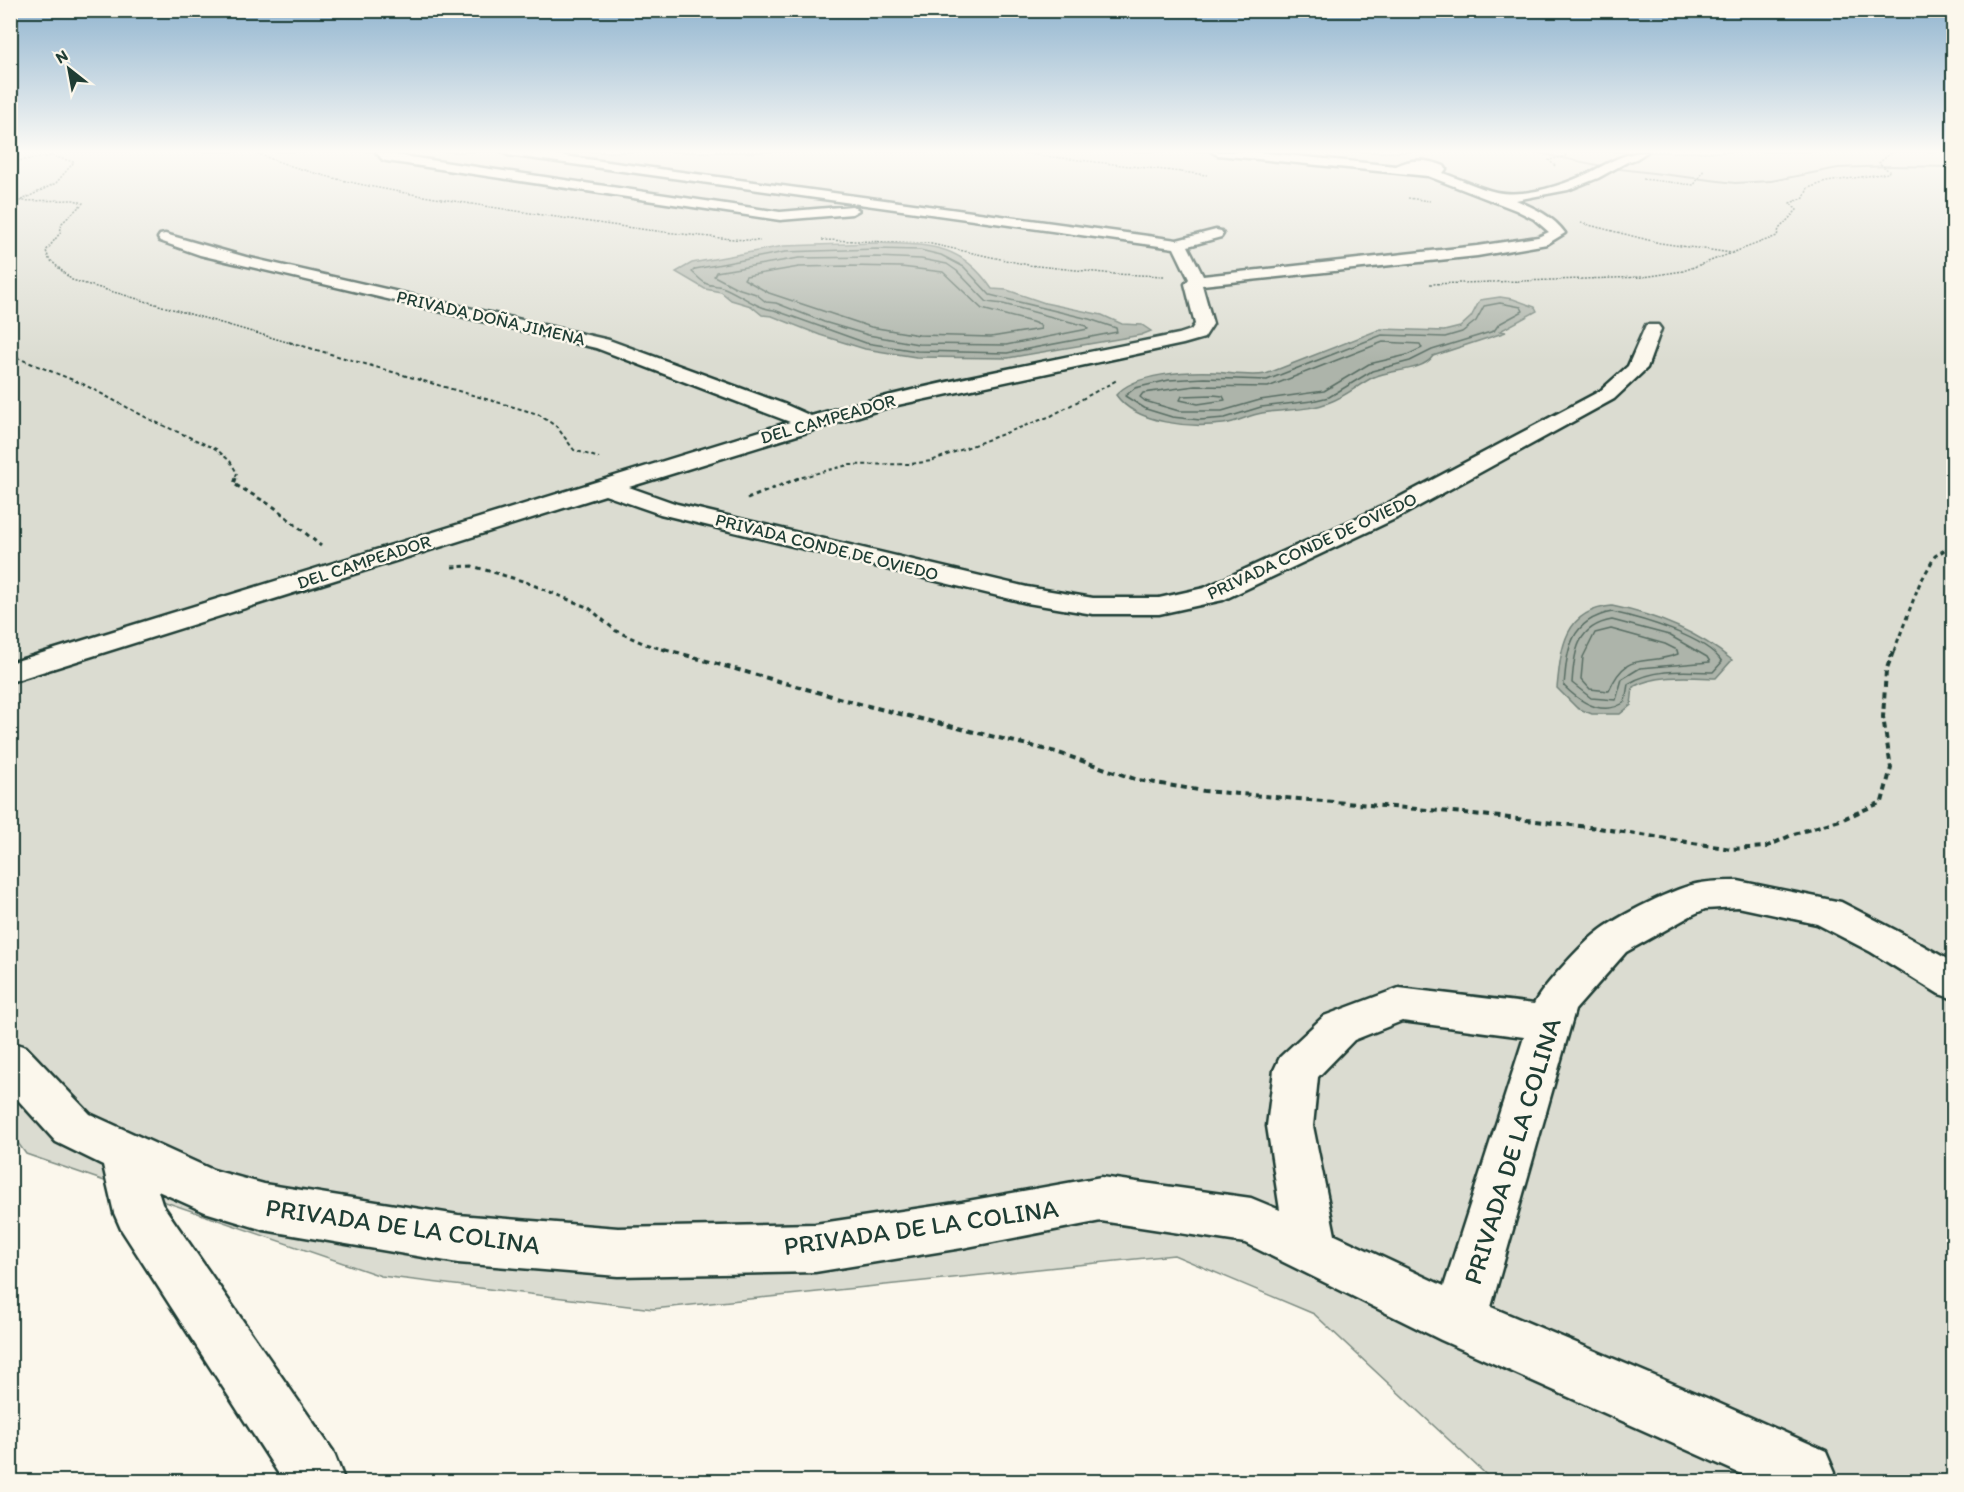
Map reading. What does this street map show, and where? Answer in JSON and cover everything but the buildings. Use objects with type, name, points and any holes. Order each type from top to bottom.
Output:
[{"type":"street","points":[[1017,222],[1177,244],[1216,234]]},
{"type":"street","points":[[1177,244],[1180,245],[1197,281],[1478,251],[1542,241],[1558,233],[1556,227],[1548,222]]},
{"type":"street","name":"PRIVADA DOÑA JIMENA","points":[[165,238],[246,262],[602,344],[777,408],[809,423]]},
{"type":"street","name":"DEL CAMPEADOR","points":[[10,673],[809,423],[952,386],[1183,339],[1198,334],[1204,324],[1193,285],[1197,281]]},
{"type":"street","name":"PRIVADA CONDE DE OVIEDO","points":[[603,486],[669,509],[1027,596],[1093,606],[1159,606],[1224,590],[1390,512],[1557,423],[1606,395],[1637,368],[1652,329]]},
{"type":"street","name":"PRIVADA DE LA COLINA","points":[[1460,1321],[1556,1003],[1612,942],[1678,905],[1701,896],[1738,894],[1827,912],[1885,942],[1953,983]]},
{"type":"street","points":[[1312,1251],[1290,1126],[1296,1070],[1339,1028],[1399,1004],[1550,1023]]},
{"type":"street","name":"PRIVADA DE LA COLINA","points":[[10,1060],[73,1128],[205,1190],[264,1208],[481,1241],[618,1252],[815,1248],[962,1225],[1101,1199],[1251,1221],[1460,1321],[1689,1419],[1805,1472]]},
{"type":"street","points":[[124,1153],[139,1213],[312,1472],[315,1482]]},
{"type":"path","points":[[63,222],[60,233],[46,251],[49,259],[72,280],[538,414],[557,427],[574,450],[643,474]]},
{"type":"path","points":[[1732,253],[1777,236],[1779,228],[1785,222]]},
{"type":"path","points":[[10,355],[83,384],[152,420],[216,449],[230,461],[237,473],[234,484],[274,507],[301,527],[321,546],[339,570]]},
{"type":"path","points":[[746,499],[823,470],[848,465],[905,466],[932,461],[1064,411],[1096,395],[1125,376]]},
{"type":"path","points":[[449,567],[472,566],[526,582],[589,608],[616,632],[645,644],[860,704],[1056,752],[1138,780],[1204,791],[1411,808],[1598,828],[1731,849],[1766,848],[1794,834],[1843,819],[1881,802],[1891,768],[1884,717],[1886,671],[1903,632],[1919,585],[1935,556],[1953,544]]},
{"type":"shaded area","points":[[10,222],[1953,222],[1953,1481],[1493,1481],[1314,1314],[1174,1255],[653,1309],[381,1276],[26,1154],[10,1132]]},
{"type":"water","points":[[912,244],[942,249],[968,262],[992,289],[1007,290],[1045,303],[1102,315],[1122,324],[1142,325],[1151,331],[1141,335],[1008,358],[916,357],[865,349],[820,335],[772,316],[762,315],[751,306],[731,300],[721,292],[705,289],[676,272],[692,263],[784,246]]},
{"type":"water","points":[[1500,297],[1535,307],[1537,311],[1500,331],[1506,332],[1433,356],[1414,368],[1381,374],[1342,397],[1322,405],[1262,413],[1228,423],[1196,425],[1150,418],[1125,405],[1116,395],[1136,382],[1176,373],[1266,374],[1381,329],[1444,331],[1460,327],[1471,317],[1480,300]]},
{"type":"water","points":[[1612,606],[1660,619],[1690,633],[1732,660],[1716,678],[1663,678],[1633,687],[1631,705],[1620,714],[1592,714],[1577,708],[1557,688],[1561,659],[1568,634],[1584,615],[1596,609]]}]
